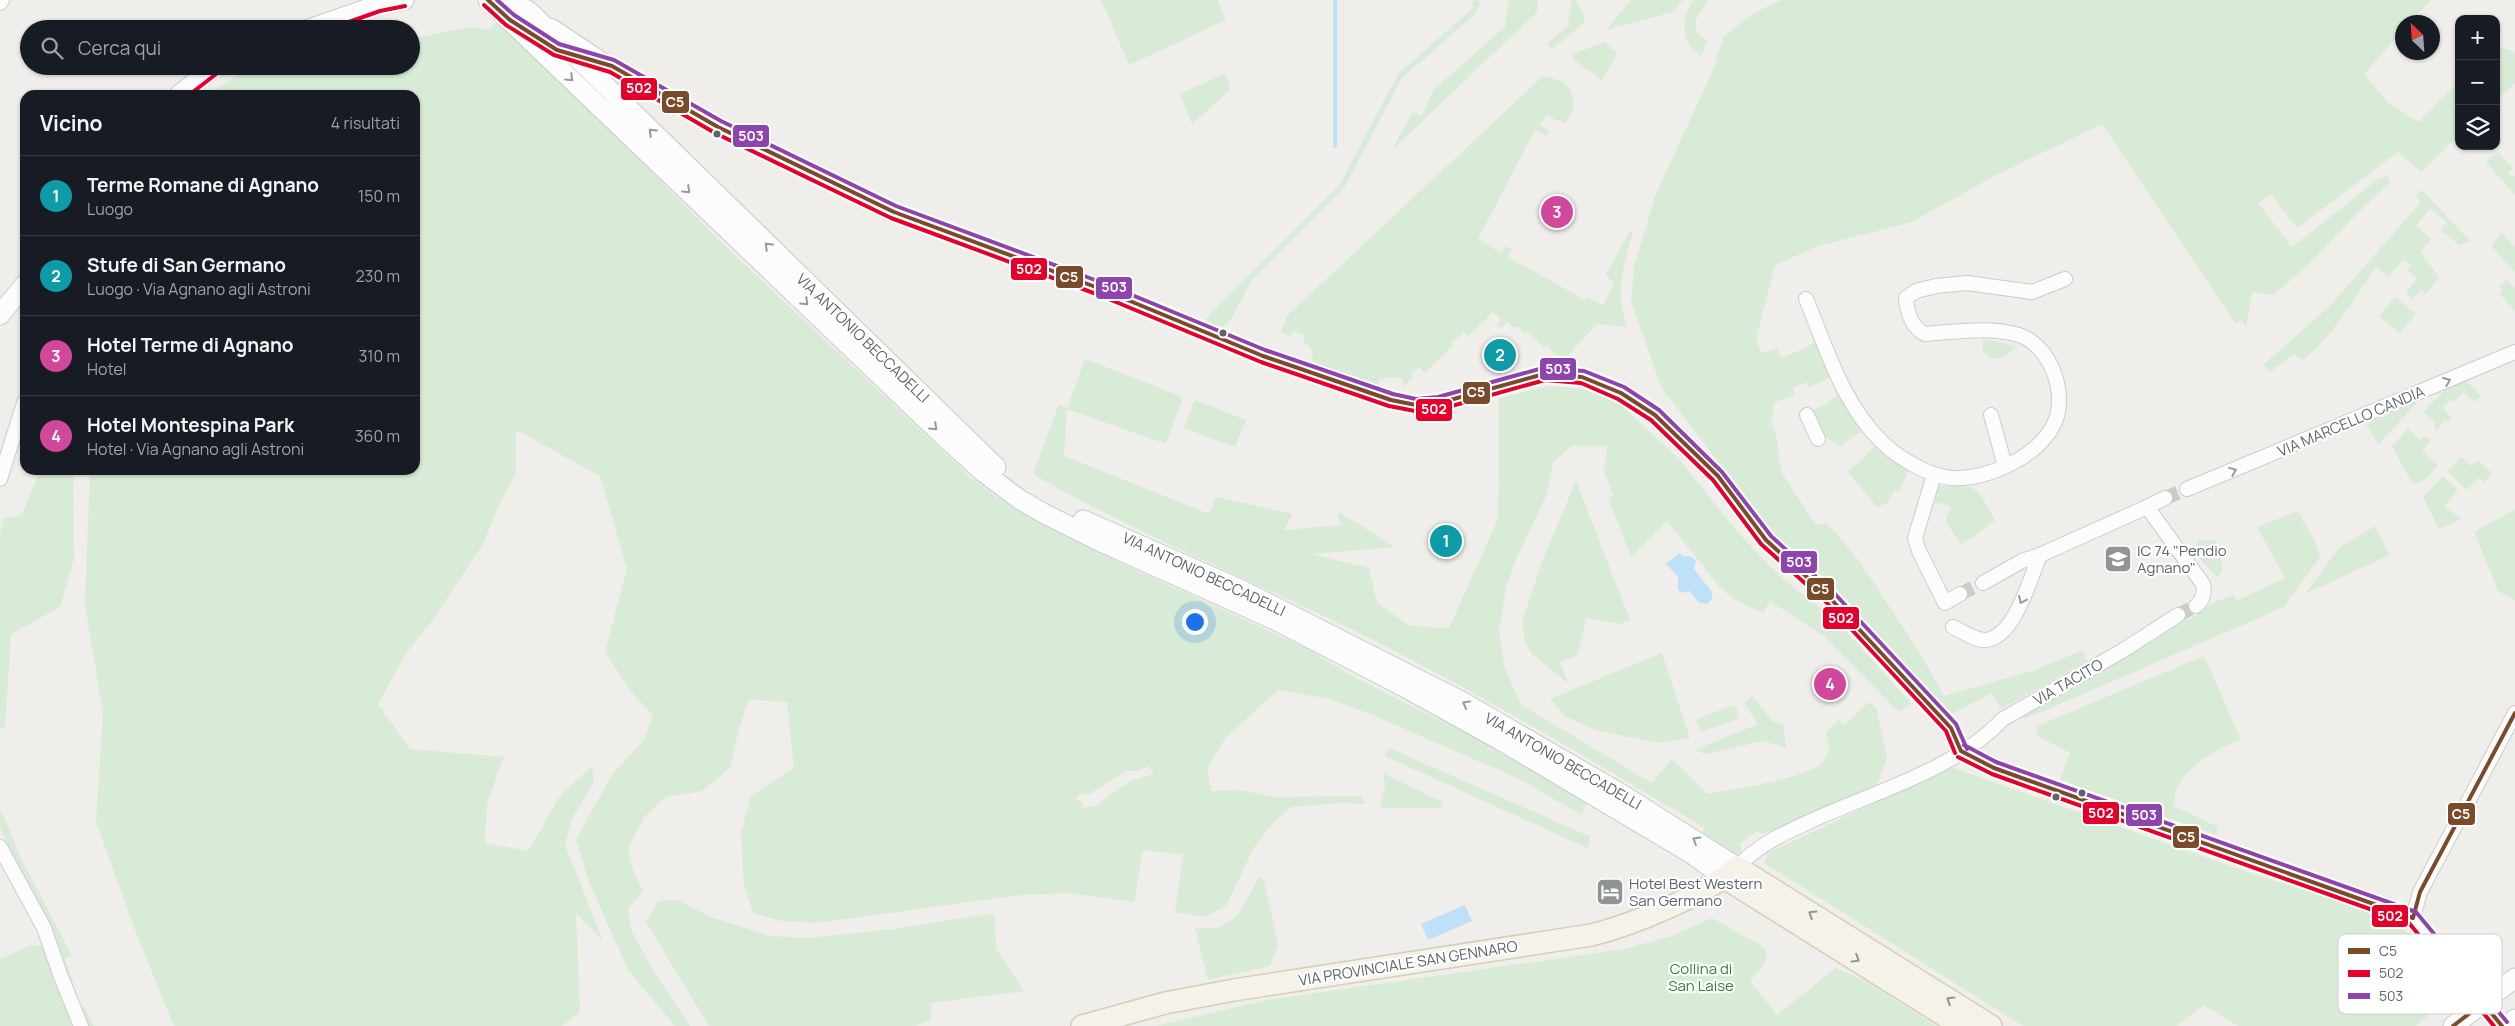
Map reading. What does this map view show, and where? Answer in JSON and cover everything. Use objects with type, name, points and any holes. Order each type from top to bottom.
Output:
[{"type":"main road","points":[[334,20],[371,7],[404,0]]},
{"type":"main road","name":"VIA ANTONIO BECCADELLI","points":[[488,0],[940,433],[983,472],[1013,495],[1082,533],[1275,620],[1633,811]]},
{"type":"main road","name":"VIA ANTONIO BECCADELLI","points":[[511,0],[530,12],[988,460],[1013,479],[1077,518],[1242,590],[1454,698],[1633,811],[1692,854],[1731,872],[1991,1026]]},
{"type":"main road","points":[[185,90],[204,75]]},
{"type":"main road","points":[[0,315],[20,290]]},
{"type":"main road","name":"VIA ANTONIO BECCADELLI","points":[[1731,872],[1961,1026]]},
{"type":"main road","name":"VIA PROVINCIALE SAN GENNARO","points":[[1082,1026],[1165,1004],[1234,990],[1591,935],[1627,924],[1731,872]]},
{"type":"main road","points":[[2502,988],[2515,978]]},
{"type":"main road","points":[[2453,1026],[2469,1014]]},
{"type":"main road","points":[[2504,1026],[2515,1019]]},
{"type":"street","points":[[530,12],[612,66],[718,127],[894,212],[1101,290],[1263,356],[1391,400],[1416,405],[1439,403],[1544,374],[1582,377],[1621,393],[1655,415],[1718,476],[1766,540],[1830,598],[1951,728],[1961,751],[1994,768],[2413,918],[2426,934]]},
{"type":"street","points":[[510,20],[522,26],[545,43],[612,66]]},
{"type":"street","points":[[1806,299],[1834,371],[1848,399],[1863,421],[1883,443],[1934,475],[1966,478],[2005,466],[2040,443],[2054,425],[2058,414],[2058,388],[2054,372],[2044,354],[2021,336],[2000,331],[1977,329],[1925,334],[1918,331],[1914,325],[1906,298],[1916,291],[1936,286],[1967,283],[2032,292],[2066,279]]},
{"type":"street","name":"VIA MARCELLO CANDIA","points":[[2187,489],[2515,352]]},
{"type":"street","points":[[1807,415],[1818,439]]},
{"type":"street","points":[[1991,415],[2005,466]]},
{"type":"street","points":[[0,479],[20,416]]},
{"type":"street","points":[[1934,475],[1915,538],[1919,551],[1946,603],[1960,594]]},
{"type":"street","points":[[1983,584],[2022,561],[2040,555],[2165,498]]},
{"type":"street","points":[[2147,507],[2203,584],[2205,591],[2201,602],[2196,606]]},
{"type":"street","points":[[1953,627],[1976,638],[1985,640],[2002,633],[2009,625],[2024,595],[2040,555]]},
{"type":"street","name":"VIA TACITO","points":[[1961,751],[1988,735],[2003,719],[2122,651],[2178,615]]},
{"type":"street","points":[[2413,918],[2420,892],[2515,713]]},
{"type":"street","name":"VIA PROVINCIALE SAN GENNARO","points":[[1731,872],[1773,838],[1945,763],[1961,751]]},
{"type":"street","points":[[0,847],[44,928],[61,978],[82,1026]]},
{"type":"street","points":[[2493,1014],[2504,1026]]},
{"type":"green space","points":[[1101,0],[1217,0],[1226,20],[1129,65]]},
{"type":"green space","points":[[1473,0],[1481,1],[1475,14],[1402,78],[1344,188],[1252,280],[1231,319],[1220,330],[1205,324],[1209,315],[1339,186],[1398,74],[1473,8]]},
{"type":"green space","points":[[1509,0],[1538,0],[1537,12],[1392,150],[1412,112],[1422,116],[1433,90],[1505,27]]},
{"type":"green space","points":[[1572,0],[1576,0],[1585,17],[1583,24],[1552,49],[1547,43],[1568,26]]},
{"type":"green space","points":[[1631,0],[1683,0],[1673,12],[1606,30]]},
{"type":"green space","points":[[1694,0],[1709,0],[1696,19],[1696,32],[1708,41],[1701,56],[1689,45],[1684,30],[1686,14]]},
{"type":"green space","points":[[1781,0],[2431,0],[2417,15],[2395,15],[2395,39],[2364,74],[2388,103],[2419,122],[2455,85],[2455,139],[2421,172],[2398,152],[2297,228],[2271,194],[2258,203],[2292,247],[2377,180],[2387,176],[2391,182],[2303,269],[2272,295],[2252,292],[2246,327],[2241,320],[2236,324],[2102,124],[1996,175],[1912,222],[1818,246],[1775,265],[1756,339],[1761,353],[1778,348],[1781,358],[1806,348],[1816,340],[1830,378],[1809,387],[1807,382],[1793,388],[1795,395],[1775,402],[1771,420],[1777,439],[1781,472],[1814,522],[1817,525],[1827,523],[1860,562],[1918,650],[1944,696],[2032,671],[2083,650],[2087,661],[2001,709],[1992,693],[1948,716],[1884,649],[1830,584],[1785,548],[1661,387],[1631,301],[1634,267],[1655,196],[1713,70],[1724,36],[1754,13]]},
{"type":"green space","points":[[498,21],[581,100],[720,241],[972,479],[1002,501],[1125,565],[1304,647],[1349,674],[1433,717],[1518,757],[1587,801],[1582,815],[1517,778],[1373,715],[1330,699],[1278,690],[1226,737],[1207,768],[1211,791],[1239,790],[1275,797],[1360,796],[1366,804],[1338,803],[1291,807],[1273,823],[1253,849],[1226,906],[1204,917],[1175,912],[1183,855],[1143,850],[1134,902],[1069,893],[1021,895],[816,923],[780,921],[753,913],[744,884],[741,832],[751,796],[794,768],[787,702],[749,699],[738,732],[731,767],[702,791],[666,797],[645,816],[628,848],[633,870],[643,891],[628,909],[631,930],[652,969],[690,1026],[675,1026],[628,970],[589,882],[576,840],[613,773],[644,740],[653,716],[630,690],[605,652],[627,569],[600,476],[516,430],[516,474],[499,505],[483,544],[434,618],[405,655],[378,704],[410,749],[504,757],[487,803],[485,843],[528,851],[560,796],[592,766],[594,781],[572,819],[565,845],[603,941],[576,913],[580,1012],[562,1026],[174,1026],[138,938],[96,822],[103,712],[85,605],[90,475],[420,475],[420,90],[216,90],[239,75],[420,75],[420,37],[471,27],[488,30]],"holes":[[[1149,766],[1154,774],[1130,781],[1095,806],[1082,808],[1082,802],[1075,800],[1082,793],[1089,794],[1127,771],[1139,771]]]},
{"type":"green space","points":[[1605,42],[1617,53],[1602,80],[1574,60],[1573,54]]},
{"type":"green space","points":[[2500,48],[2509,49],[2515,53],[2515,83],[2500,96]]},
{"type":"green space","points":[[1226,73],[1230,90],[1192,124],[1180,94]]},
{"type":"green space","points":[[1543,76],[1558,80],[1567,85],[1572,94],[1574,110],[1565,124],[1546,115],[1540,125],[1549,130],[1546,136],[1535,130],[1478,239],[1501,253],[1505,246],[1512,249],[1508,257],[1585,300],[1588,297],[1603,305],[1614,284],[1606,274],[1630,231],[1633,233],[1624,269],[1621,291],[1623,314],[1627,327],[1597,324],[1562,362],[1547,345],[1544,347],[1527,331],[1525,333],[1517,326],[1514,328],[1507,322],[1501,328],[1497,325],[1501,320],[1493,312],[1468,336],[1464,332],[1451,343],[1453,346],[1425,373],[1419,367],[1411,374],[1414,376],[1402,388],[1403,379],[1396,377],[1383,378],[1377,381],[1380,388],[1314,364],[1311,349],[1303,341],[1305,335],[1293,331],[1291,337],[1281,332],[1287,316]]},
{"type":"green space","points":[[2498,152],[2513,168],[2508,174],[2515,177],[2515,195],[2486,162]]},
{"type":"green space","points":[[2422,190],[2471,242],[2459,245],[2441,230],[2447,222],[2430,209],[2416,226],[2431,239],[2421,252],[2439,278],[2426,294],[2421,290],[2413,299],[2406,292],[2417,279],[2407,270],[2411,265],[2404,259],[2388,277],[2376,267],[2333,329],[2314,351],[2303,360],[2294,354],[2270,372],[2263,365],[2330,306],[2420,203],[2416,196]]},
{"type":"green space","points":[[2502,233],[2515,247],[2515,272],[2491,246]]},
{"type":"green space","points":[[2507,280],[2515,288],[2515,311],[2499,293],[2503,290],[2499,286]]},
{"type":"green space","points":[[2395,297],[2416,314],[2400,333],[2379,316]]},
{"type":"green space","points":[[1983,339],[2017,346],[2005,357],[1993,359],[1983,352]]},
{"type":"green space","points":[[1085,359],[1183,397],[1166,444],[1067,409],[1064,456],[1209,514],[1216,497],[1293,514],[1284,530],[1340,525],[1338,511],[1394,547],[1311,554],[1369,568],[1377,603],[1410,626],[1449,628],[1498,519],[1499,398],[1550,386],[1586,389],[1619,403],[1678,458],[1740,535],[1784,580],[1836,620],[1911,703],[1899,712],[1823,635],[1770,601],[1763,613],[1733,599],[1719,586],[1667,521],[1631,557],[1608,498],[1613,495],[1604,472],[1607,446],[1572,446],[1553,462],[1547,494],[1516,559],[1506,588],[1499,630],[1504,666],[1521,705],[1652,783],[1672,759],[1708,794],[1787,778],[1815,767],[1824,761],[1828,754],[1825,732],[1839,720],[1844,725],[1869,702],[1876,708],[1887,757],[1877,785],[1764,834],[1756,832],[1740,844],[1742,855],[1732,852],[1701,834],[1705,828],[1465,688],[1339,623],[1119,520],[1033,474],[1059,404],[1067,408]]},
{"type":"green space","points":[[2464,379],[2481,396],[2475,402],[2463,393],[2453,402],[2450,399],[2443,408],[2452,418],[2449,422],[2445,420],[2437,431],[2434,427],[2436,423],[2423,412],[2447,388]]},
{"type":"green space","points":[[1837,394],[1862,431],[1840,446],[1818,432],[1810,412],[1826,404]]},
{"type":"green space","points":[[1195,400],[1246,420],[1235,447],[1184,428]]},
{"type":"green space","points":[[2418,401],[2378,445],[2367,424]]},
{"type":"green space","points":[[2408,429],[2420,440],[2426,436],[2431,440],[2422,451],[2438,465],[2426,479],[2415,484],[2411,481],[2392,446]]},
{"type":"green space","points":[[1875,445],[1894,462],[1908,471],[1899,492],[1895,490],[1887,503],[1877,507],[1847,471],[1862,460]]},
{"type":"green space","points":[[2461,457],[2471,466],[2478,460],[2492,473],[2484,482],[2478,478],[2467,490],[2447,471]]},
{"type":"green space","points":[[38,475],[73,475],[74,558],[60,607],[11,634],[5,727],[0,728],[0,536],[3,519],[22,515]]},
{"type":"green space","points":[[2443,476],[2458,490],[2444,506],[2461,519],[2439,529],[2423,497]]},
{"type":"green space","points":[[1576,481],[1630,620],[1620,624],[1586,618],[1578,655],[1560,662],[1568,683],[1532,654],[1525,643],[1522,622],[1543,559]]},
{"type":"green space","points":[[1938,485],[1965,486],[1973,489],[1981,496],[1995,521],[1961,545],[1946,522],[1950,506],[1935,502]]},
{"type":"green space","points":[[2515,509],[2515,601],[2498,591],[2474,532]]},
{"type":"green space","points":[[2298,511],[2315,541],[2320,557],[2284,607],[2025,719],[2022,715],[2130,654],[2165,630],[2197,615],[2212,603],[2234,595],[2236,601],[2285,578],[2257,527]]},
{"type":"green space","points":[[2375,526],[2390,555],[2305,594],[2339,548]]},
{"type":"green space","points":[[2199,540],[2216,540],[2223,569],[2218,578],[2192,551]]},
{"type":"green space","points":[[1662,653],[1690,738],[1658,743],[1595,730],[1564,716],[1550,699]]},
{"type":"green space","points":[[2204,656],[2241,739],[2207,756],[2186,774],[2179,784],[2175,795],[2175,807],[2218,827],[2216,835],[2060,780],[2070,753],[2037,736],[2037,726]]},
{"type":"green space","points":[[1753,696],[1772,721],[1783,724],[1786,748],[1764,741],[1705,754],[1695,750],[1758,724],[1744,703]]},
{"type":"green space","points":[[1735,705],[1740,718],[1701,732],[1696,719]]},
{"type":"green space","points":[[1389,748],[1591,837],[1587,848],[1385,756]]},
{"type":"green space","points":[[1951,767],[2250,873],[2395,919],[2407,934],[2338,934],[2338,1014],[2431,1014],[2415,1026],[2238,1026],[2204,1005],[2176,1026],[2023,1026],[1764,863],[1768,853]]},
{"type":"green space","points":[[1383,773],[1442,802],[1442,808],[1380,808],[1385,786]]},
{"type":"green space","points":[[0,811],[5,818],[19,854],[72,956],[65,959],[82,1009],[85,1008],[94,1026],[86,1026],[10,857],[0,826]]},
{"type":"green space","points":[[1259,878],[1264,880],[1278,945],[1270,966],[1208,980],[1195,928],[1218,928],[1237,916]]},
{"type":"green space","points":[[677,900],[711,917],[770,936],[808,938],[894,929],[995,913],[996,949],[1024,991],[932,1003],[931,1019],[915,1026],[709,1026],[646,922],[658,901]]},
{"type":"green space","name":"Collina di San Laise","points":[[1712,918],[1760,945],[1767,953],[1764,965],[1750,981],[1777,1015],[1836,968],[1869,983],[1936,1026],[1156,1026],[1267,1000],[1625,949],[1675,935]]},
{"type":"green space","points":[[32,945],[44,946],[65,1006],[75,1026],[0,1026],[0,959]]},
{"type":"water","points":[[1679,553],[1696,560],[1694,569],[1712,592],[1712,599],[1707,604],[1698,602],[1690,591],[1682,593],[1678,590],[1678,577],[1666,564]]},
{"type":"water","points":[[1465,905],[1472,921],[1428,940],[1421,924]]},
{"type":"waterway","points":[[1335,0],[1335,146]]},
{"type":"tunnel","points":[[2165,498],[2187,489]]},
{"type":"tunnel","points":[[1960,594],[1983,583]]},
{"type":"tunnel","points":[[2178,615],[2196,606]]},
{"type":"transit line","name":"C5","points":[[488,0],[510,20],[557,50],[612,66],[718,127],[894,212],[1101,289],[1263,356],[1391,400],[1416,405],[1439,403],[1544,374],[1582,377],[1621,393],[1655,415],[1718,476],[1766,540],[1830,598],[1951,728],[1961,751]]},
{"type":"transit line","name":"503","points":[[497,0],[514,15],[559,44],[614,60],[721,121],[896,206],[1103,283],[1265,350],[1393,394],[1416,399],[1438,397],[1543,368],[1584,371],[1624,387],[1659,410],[1722,472],[1771,536],[1835,594],[1956,724],[1967,749]]},
{"type":"transit line","name":"502","points":[[484,5],[506,25],[554,55],[610,72],[715,133],[891,218],[1099,295],[1261,362],[1389,406],[1415,411],[1441,409],[1545,380],[1581,383],[1618,399],[1651,420],[1713,480],[1761,544],[1826,602],[1946,731],[1955,753]]},
{"type":"transit line","name":"502","points":[[354,20],[380,11],[405,6]]},
{"type":"transit line","name":"502","points":[[195,90],[215,75]]},
{"type":"transit line","name":"C5","points":[[2413,918],[2420,892],[2515,713]]},
{"type":"transit line","name":"503","points":[[1964,745],[1996,762],[2416,912],[2434,934]]},
{"type":"transit line","name":"C5","points":[[1961,751],[1994,768],[2413,918]]},
{"type":"transit line","name":"502","points":[[1958,757],[1992,774],[2409,923],[2418,934]]},
{"type":"transit line","name":"C5","points":[[2453,1026],[2469,1014]]},
{"type":"transit line","name":"502","points":[[2484,1014],[2494,1026]]},
{"type":"transit line","name":"C5","points":[[2492,1014],[2502,1026]]},
{"type":"transit line","name":"503","points":[[2500,1014],[2507,1022]]},
{"type":"place","name":"Hotel Terme di Agnano","points":[[1557,212]]},
{"type":"place","name":"Stufe di San Germano","points":[[1500,355]]},
{"type":"place","name":"Terme Romane di Agnano","points":[[1446,541]]},
{"type":"place","name":"IC 74 \"Pendio Agnano\"","points":[[2118,559]]},
{"type":"place","name":"Hotel Montespina Park","points":[[1830,684]]},
{"type":"place","name":"Hotel Best Western San Germano","points":[[1610,892]]}]
